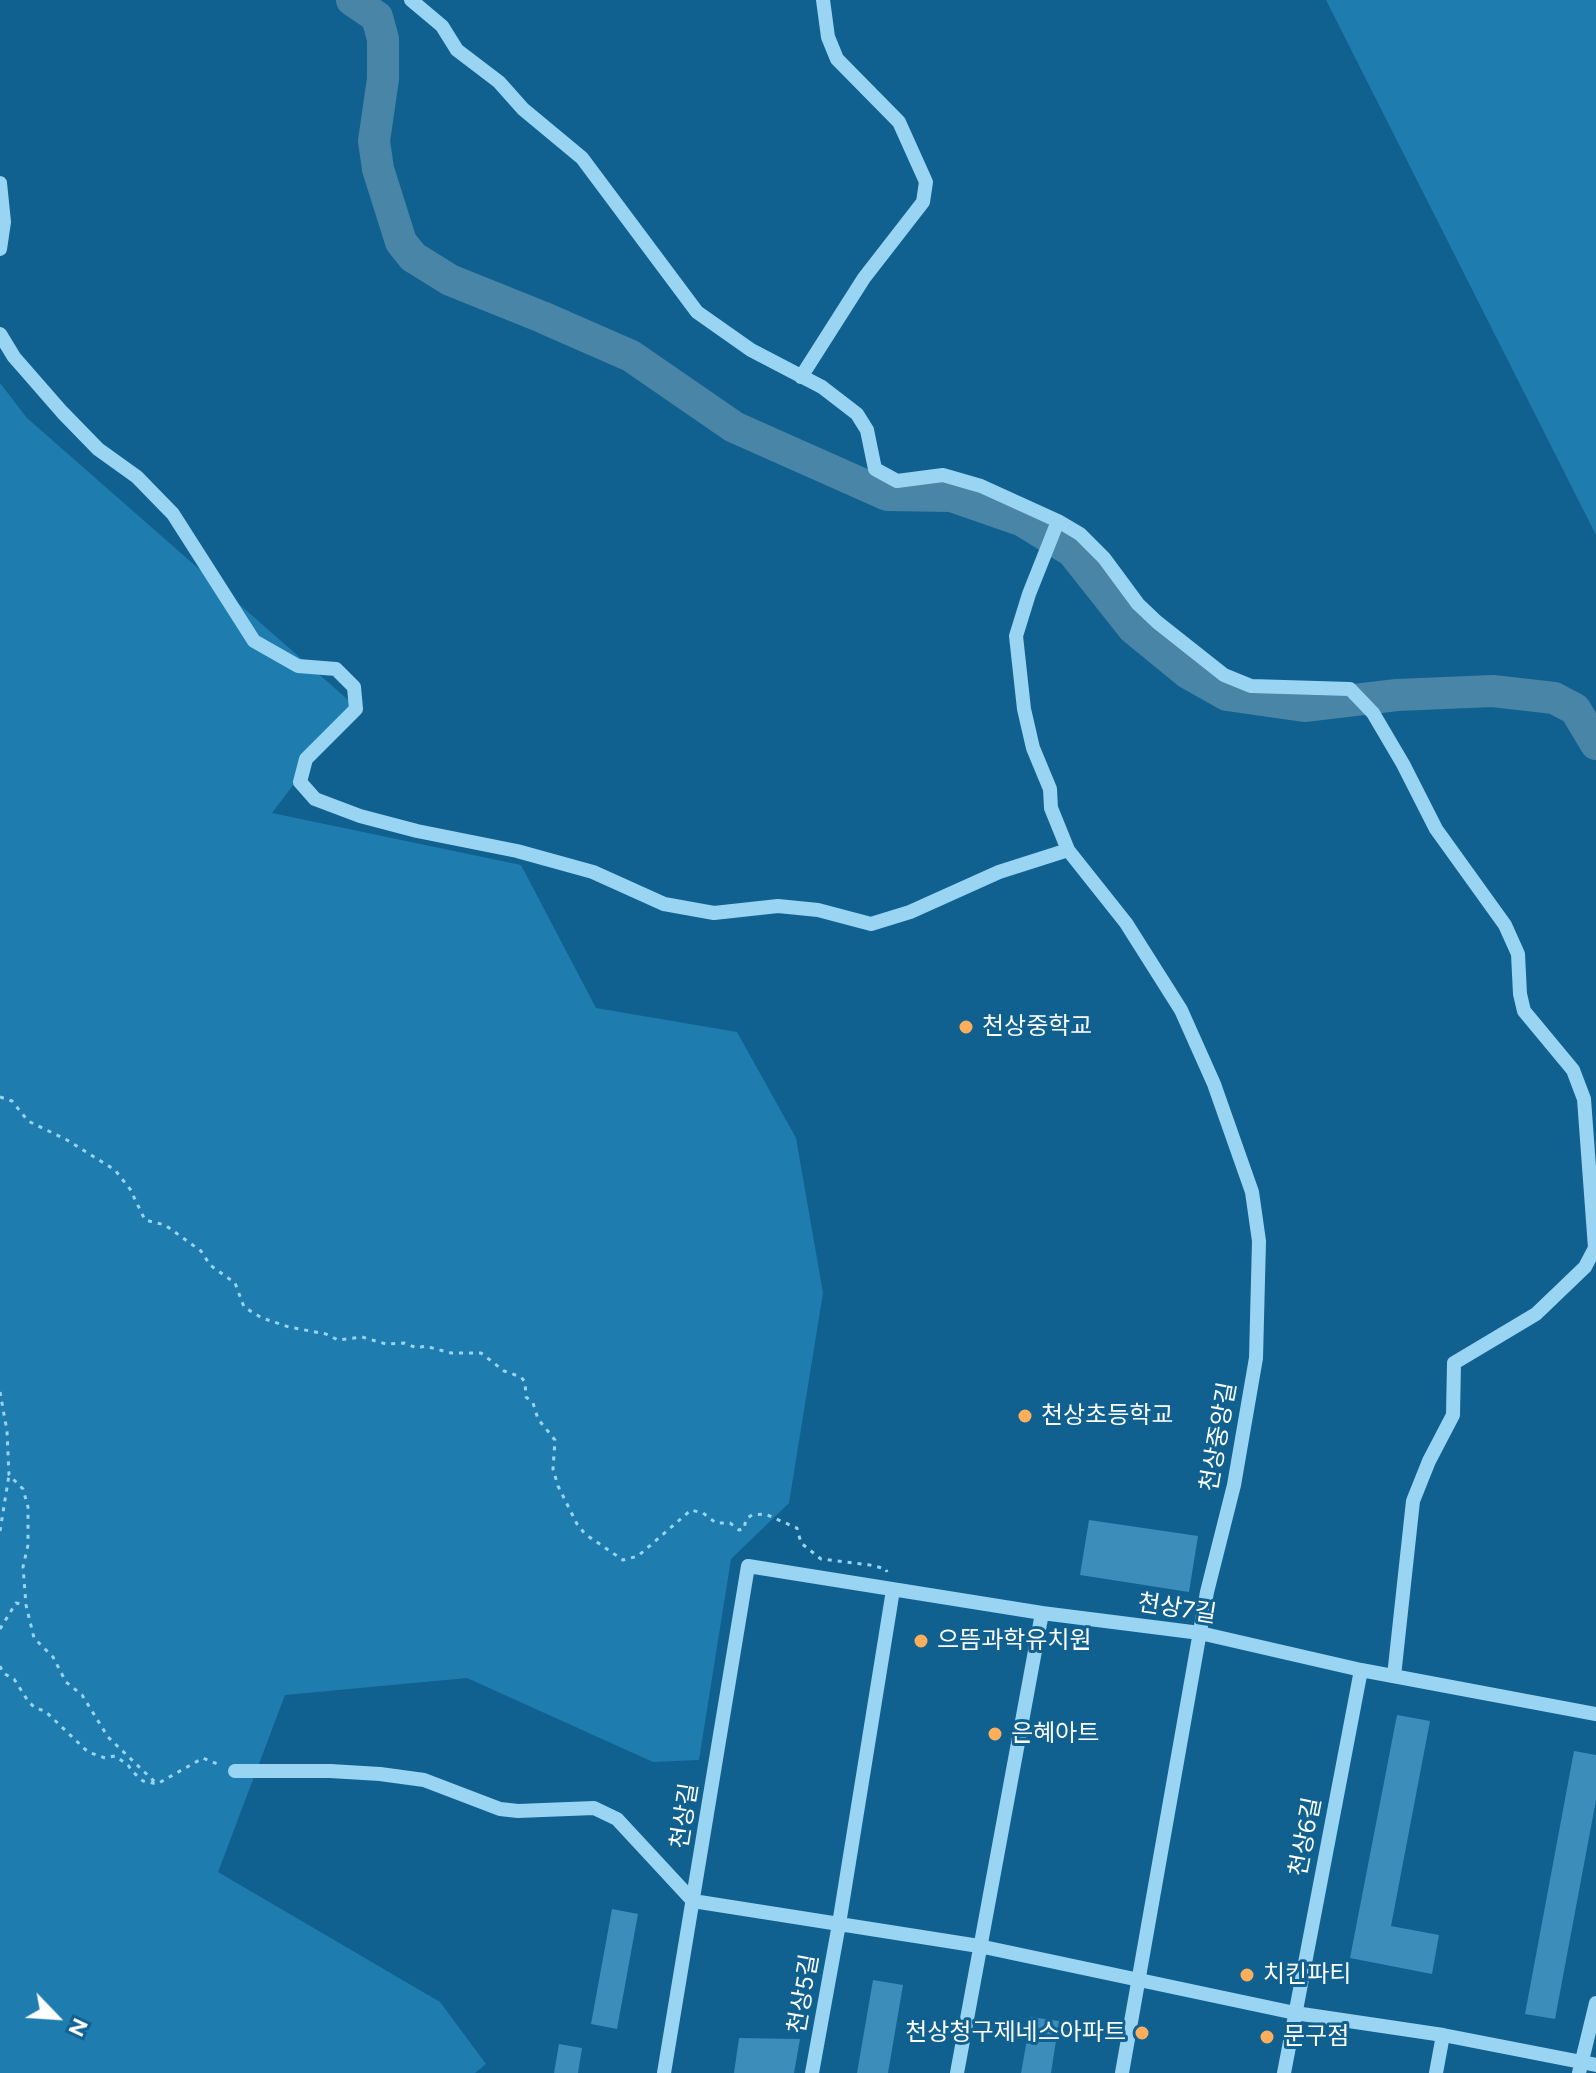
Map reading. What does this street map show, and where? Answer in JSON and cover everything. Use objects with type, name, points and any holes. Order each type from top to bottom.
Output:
[{"type":"street","points":[[411,0],[442,26],[457,50],[499,82],[523,109],[582,158],[697,312],[751,350],[822,387],[857,414],[867,430],[875,469],[897,481],[943,475],[981,486],[1080,534],[1104,558],[1138,604],[1224,675],[1251,686],[1350,689],[1373,713],[1436,829],[1505,925],[1518,954],[1524,1011],[1573,1070],[1584,1099],[1595,1248],[1585,1267],[1536,1314],[1454,1363],[1453,1415],[1413,1501],[1394,1676]]},
{"type":"street","points":[[801,377],[864,278],[923,202],[926,182],[899,122],[837,59],[828,37],[823,0]]},
{"type":"street","points":[[0,183],[4,222],[0,249]]},
{"type":"street","points":[[0,334],[14,357],[71,422],[98,449],[137,477],[173,514],[254,641],[298,666],[336,669],[354,687],[356,709],[306,759],[300,782],[315,799],[375,820],[517,851],[593,872],[664,904],[714,913],[778,906],[818,910],[871,924],[910,912],[999,872],[1068,850]]},
{"type":"street","name":"천상중앙길","points":[[1056,525],[1016,636],[1024,709],[1033,748],[1050,789],[1051,808],[1068,850],[1126,923],[1181,1010],[1214,1084],[1252,1192],[1259,1241],[1256,1358],[1234,1485],[1207,1592],[1122,2073]]},
{"type":"street","name":"천상7길","points":[[748,1566],[1042,1613],[1200,1633],[1361,1670],[1596,1714]]},
{"type":"street","name":"천상길","points":[[664,2073],[748,1566]]},
{"type":"street","points":[[839,1924],[893,1590]]},
{"type":"street","points":[[957,2073],[1042,1613]]},
{"type":"street","name":"천상6길","points":[[1295,2013],[1361,1670]]},
{"type":"street","points":[[235,1771],[380,1774],[424,1780],[500,1809],[594,1808],[617,1819],[693,1901],[979,1946],[1295,2013],[1443,2035],[1586,2067],[1596,2003]]},
{"type":"street","name":"천상5길","points":[[812,2073],[839,1924]]},
{"type":"street","points":[[1284,2073],[1295,2013]]},
{"type":"street","points":[[1436,2073],[1443,2035]]},
{"type":"path","points":[[0,1097],[12,1101],[28,1121],[67,1140],[115,1170],[130,1189],[145,1220],[165,1225],[201,1251],[210,1265],[235,1283],[244,1307],[262,1318],[326,1334],[338,1340],[362,1337],[386,1344],[404,1343],[451,1353],[481,1353],[504,1371],[521,1377],[525,1382],[526,1397],[533,1403],[538,1419],[555,1440],[553,1469],[577,1524],[585,1534],[623,1560],[638,1556],[691,1510],[703,1513],[716,1523],[730,1523],[739,1530],[744,1529],[746,1519],[752,1515],[765,1514],[797,1528],[801,1543],[821,1559],[886,1569],[893,1590]]},
{"type":"path","points":[[0,1392],[7,1431],[9,1475],[0,1531]]},
{"type":"path","points":[[9,1475],[23,1489],[28,1507],[28,1545],[23,1567],[26,1605],[34,1638],[53,1657],[66,1682],[82,1695],[108,1737],[157,1784]]},
{"type":"path","points":[[0,1629],[16,1603],[26,1605]]},
{"type":"path","points":[[0,1666],[3,1673],[14,1679],[35,1708],[45,1711],[88,1752],[105,1758],[115,1756],[143,1781],[157,1784],[203,1758],[235,1771]]},
{"type":"shaded area","points":[[1326,0],[1596,0],[1596,535]]},
{"type":"shaded area","points":[[0,383],[27,418],[354,705],[272,813],[521,865],[596,1008],[737,1032],[796,1138],[823,1293],[789,1503],[731,1559],[699,1760],[653,1762],[467,1678],[285,1695],[218,1872],[440,2002],[486,2064],[475,2073],[0,2073]]},
{"type":"building","points":[[1089,1520],[1198,1536],[1189,1592],[1080,1575]]},
{"type":"building","points":[[1397,1715],[1430,1721],[1391,1926],[1439,1935],[1432,1974],[1350,1958]]},
{"type":"building","points":[[1574,1751],[1596,1755],[1596,1800],[1555,2019],[1525,2014]]},
{"type":"building","points":[[612,1909],[638,1914],[617,2029],[591,2024]]},
{"type":"building","points":[[873,1980],[903,1985],[888,2073],[857,2073]]},
{"type":"building","points":[[1031,2017],[1059,2021],[1051,2073],[1021,2073]]},
{"type":"building","points":[[739,2038],[800,2039],[794,2073],[734,2073]]},
{"type":"building","points":[[559,2044],[582,2048],[578,2073],[554,2073]]},
{"type":"waterway","points":[[352,0],[377,17],[383,39],[383,79],[374,141],[378,169],[401,242],[413,257],[450,280],[631,356],[734,427],[887,495],[951,496],[1023,521],[1072,551],[1133,628],[1188,673],[1227,695],[1304,706],[1397,695],[1493,691],[1554,698],[1575,709],[1596,744]]},
{"type":"place","name":"천상중학교","points":[[966,1027]]},
{"type":"place","name":"천상초등학교","points":[[1025,1416]]},
{"type":"place","name":"으뜸과학유치원","points":[[921,1641]]},
{"type":"place","name":"은혜아트","points":[[995,1734]]},
{"type":"place","name":"치킨파티","points":[[1247,1975]]},
{"type":"place","name":"천상청구제네스아파트","points":[[1142,2033]]},
{"type":"place","name":"문구점","points":[[1267,2037]]}]
